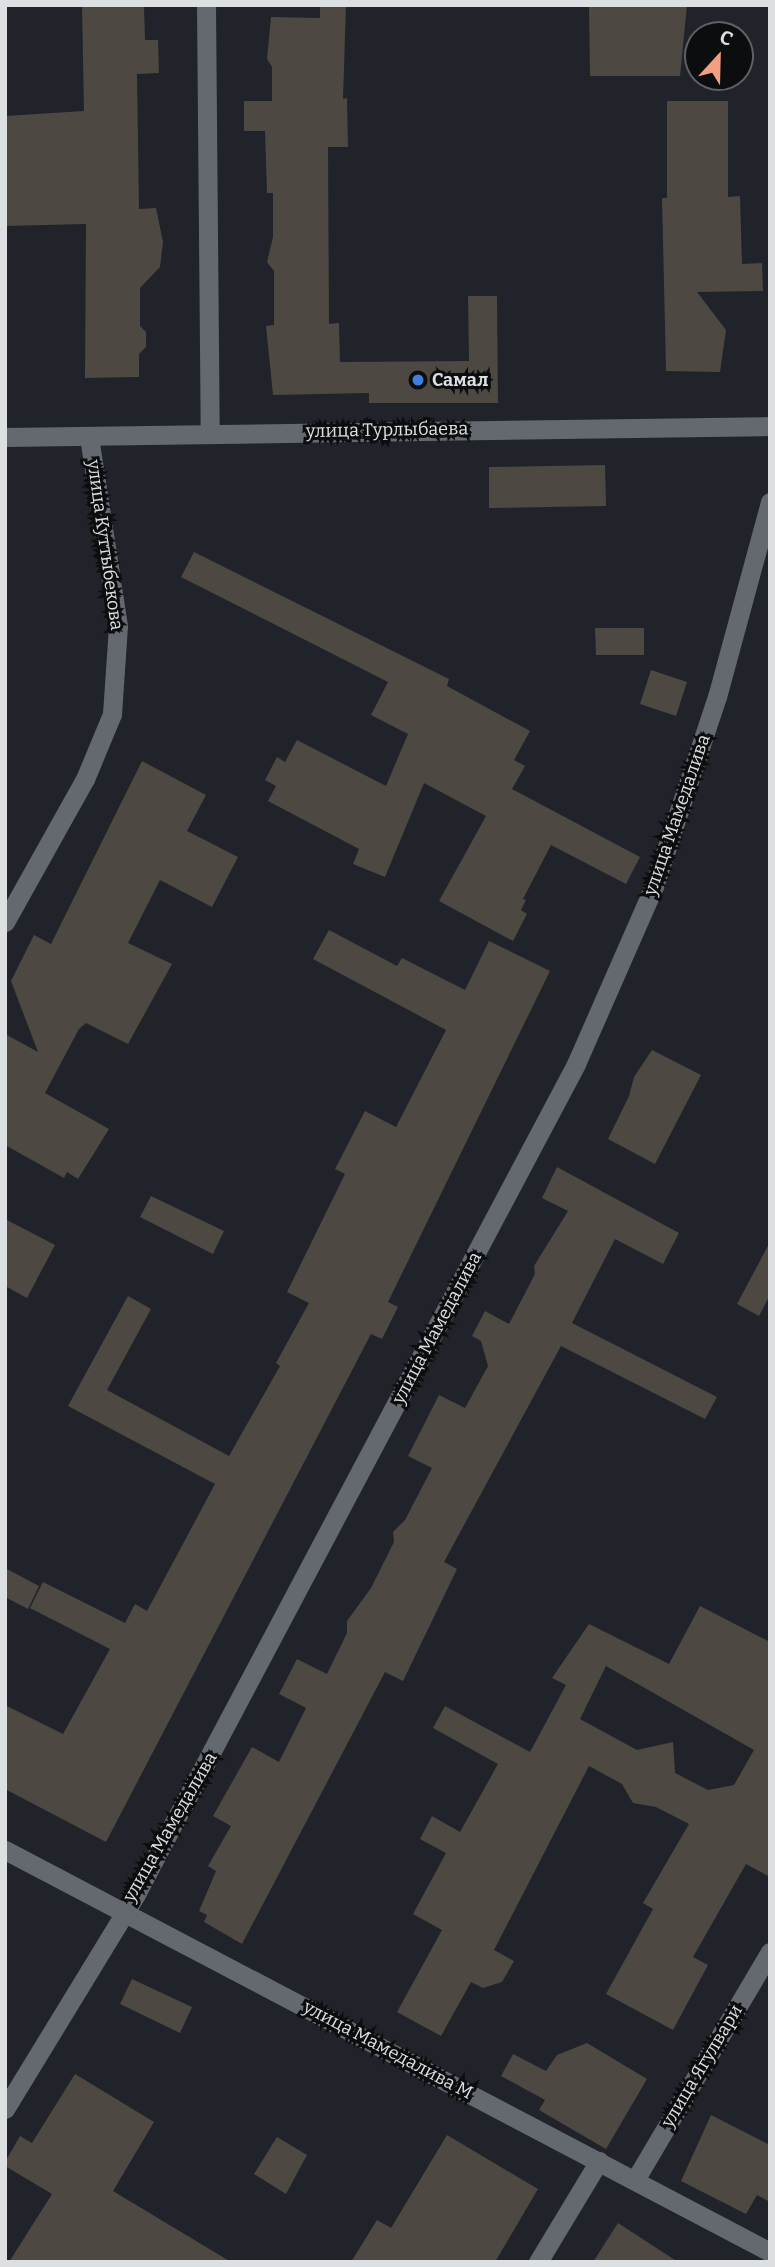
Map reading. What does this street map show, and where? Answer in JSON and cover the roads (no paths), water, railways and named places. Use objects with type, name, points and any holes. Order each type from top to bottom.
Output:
[{"type":"street","points":[[206,5],[210,432]]},
{"type":"street","name":"улица Турлыбаева","points":[[5,437],[770,426]]},
{"type":"street","name":"улица Куттыбекова","points":[[5,922],[85,779],[111,714],[118,626],[89,436]]},
{"type":"street","name":"улица Мамедалива","points":[[5,2109],[121,1911],[135,1896],[576,1065],[654,886],[717,697],[770,502]]},
{"type":"street","name":"улица Мамедалива М","points":[[5,1850],[770,2252]]},
{"type":"street","name":"улица Ягулвари","points":[[635,2180],[770,1952]]},
{"type":"street","points":[[538,2262],[599,2161]]},
{"type":"place","name":"Самал","points":[[418,380]]}]
